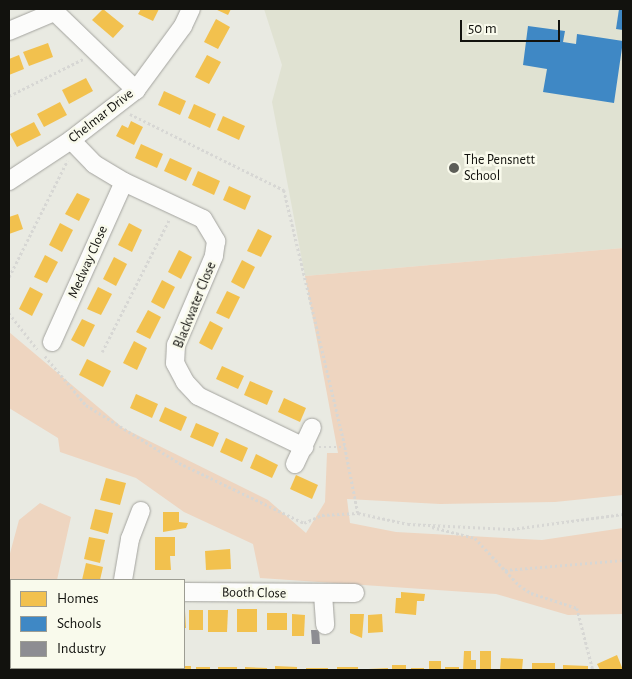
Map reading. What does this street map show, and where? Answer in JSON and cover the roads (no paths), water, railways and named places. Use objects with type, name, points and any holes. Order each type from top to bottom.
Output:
[{"type":"street","name":"Chelmar Drive","points":[[9,181],[73,142],[114,106],[136,90],[183,26],[191,9]]},
{"type":"street","points":[[9,30],[53,10],[136,90]]},
{"type":"street","name":"Blackwater Close","points":[[73,142],[94,164],[124,182],[203,219],[216,241],[214,256],[176,345],[175,363],[185,382],[198,396],[307,438],[295,464]]},
{"type":"street","name":"Medway Close","points":[[48,349],[124,182]]},
{"type":"street","points":[[123,579],[130,539],[141,511]]},
{"type":"street","name":"Booth Close","points":[[185,592],[355,593]]},
{"type":"street","points":[[323,594],[325,625]]},
{"type":"place","name":"The Pensnett School","points":[[454,168]]}]
